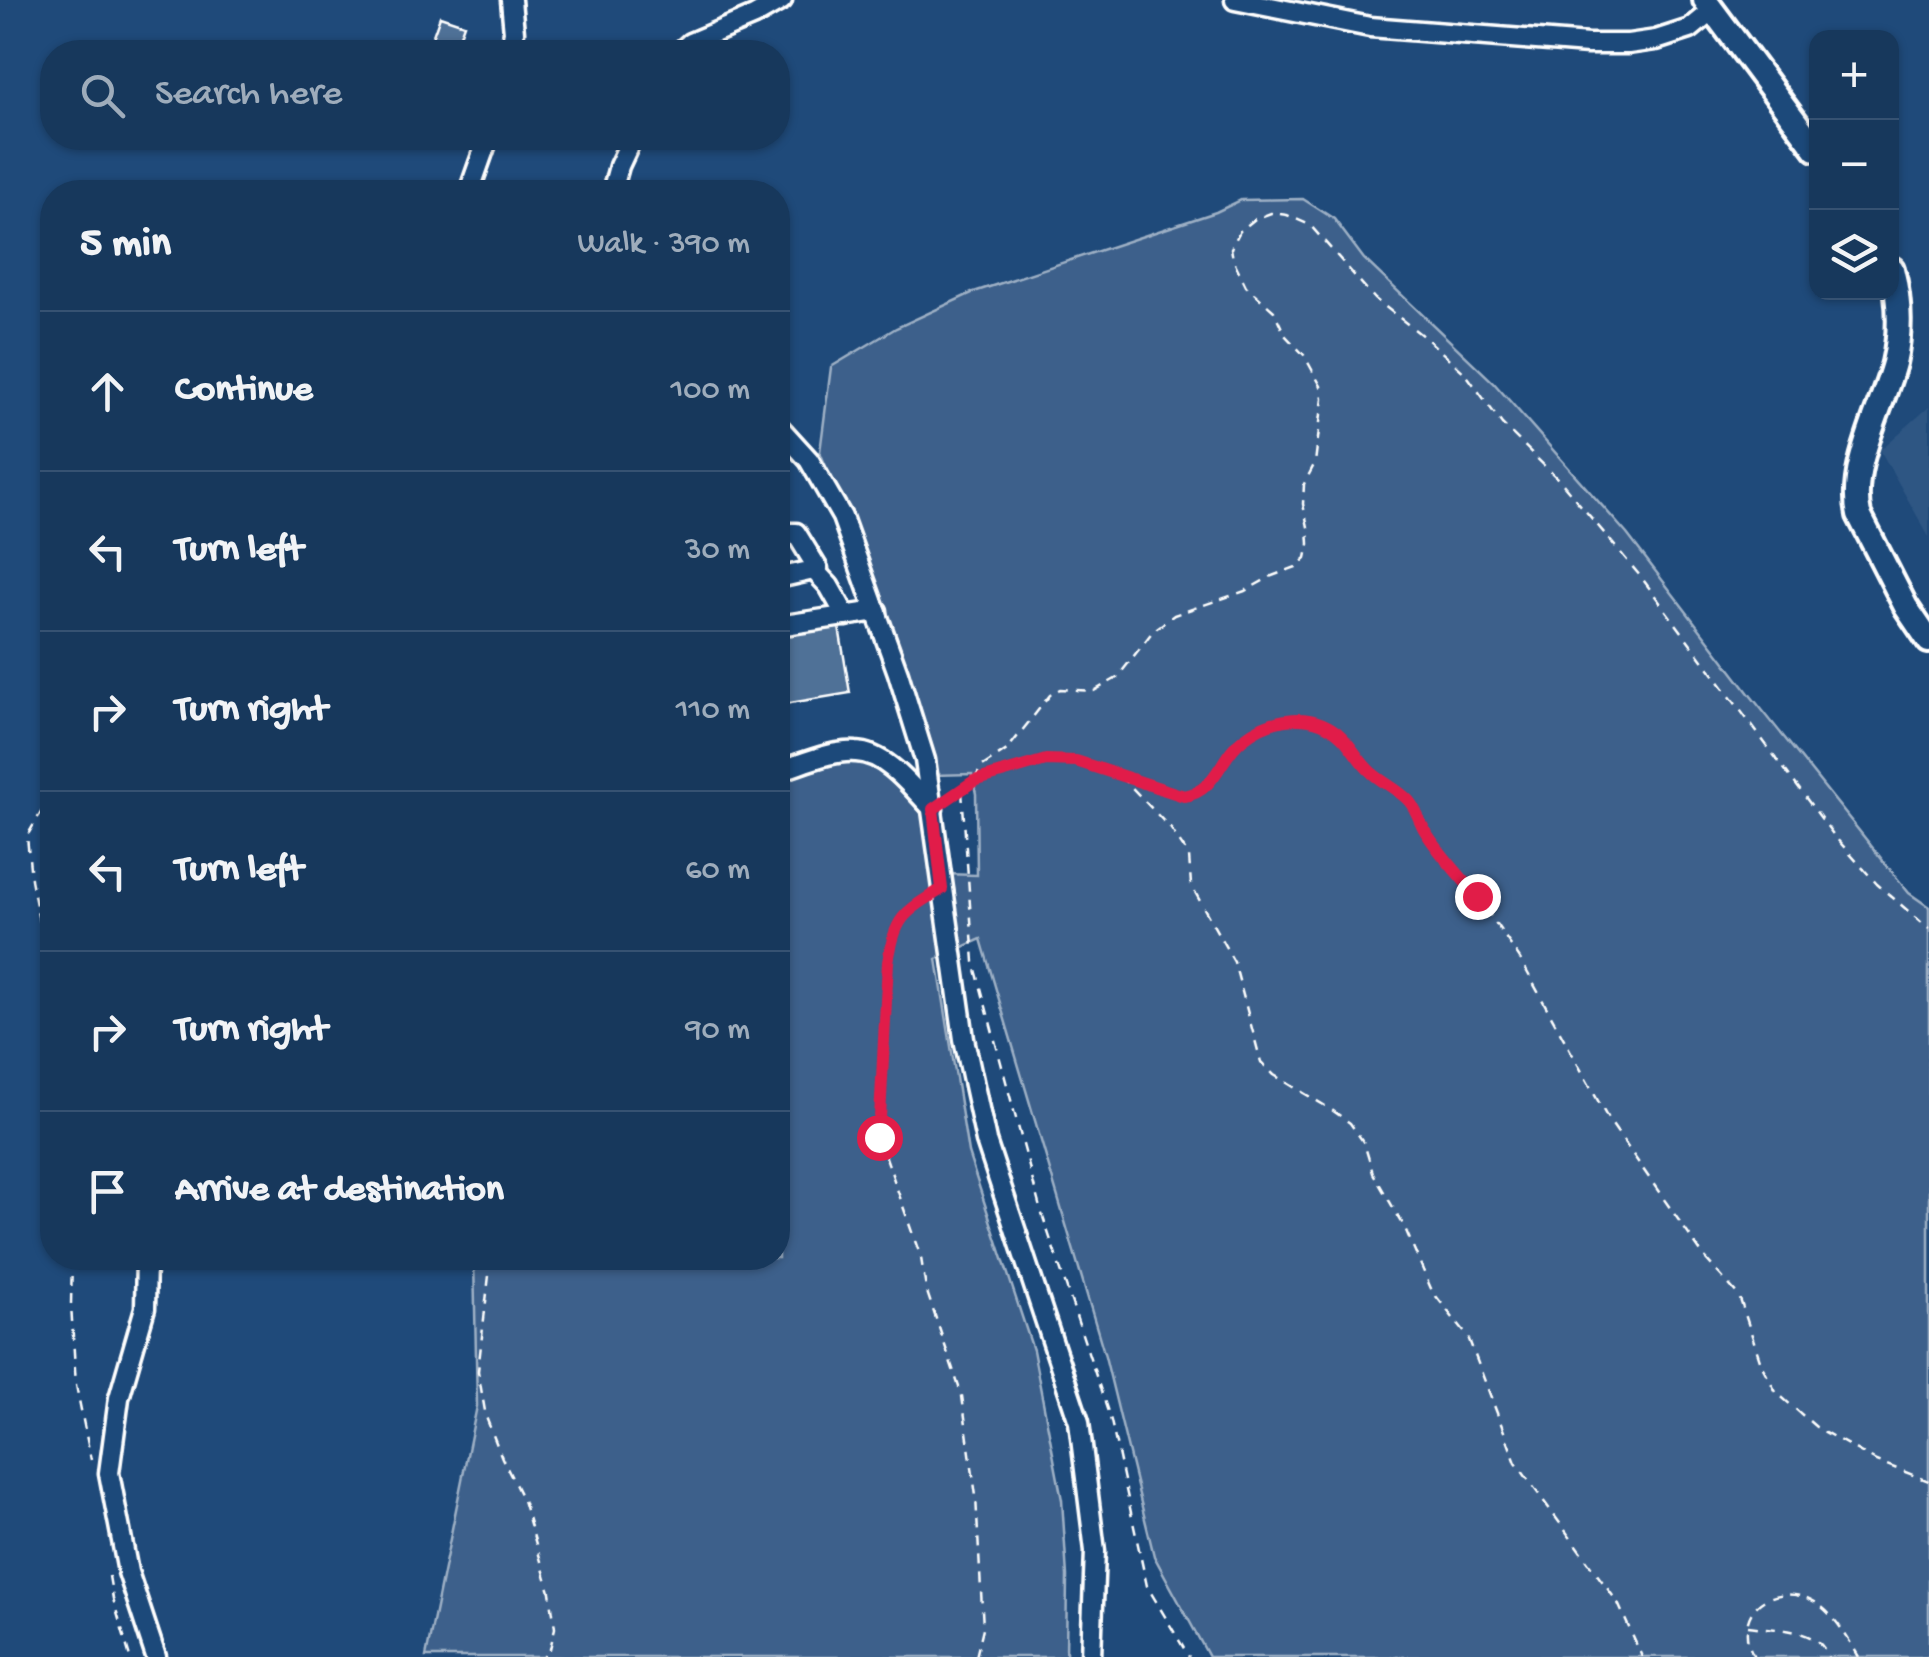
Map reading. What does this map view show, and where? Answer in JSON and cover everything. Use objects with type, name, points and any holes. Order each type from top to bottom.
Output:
[{"type":"main road","points":[[1709,5],[1809,139]]},
{"type":"main road","points":[[1897,300],[1900,320],[1894,362],[1859,470],[1856,503],[1858,515],[1906,607],[1929,641]]},
{"type":"street","points":[[511,0],[512,40]]},
{"type":"street","points":[[697,40],[782,0]]},
{"type":"street","points":[[1235,0],[1370,26],[1588,44],[1628,44],[1690,30],[1709,5]]},
{"type":"street","points":[[473,180],[484,150]]},
{"type":"street","points":[[615,180],[626,150]]},
{"type":"street","points":[[790,439],[810,460],[842,517],[925,760],[964,1039],[986,1141],[1079,1422],[1094,1535],[1092,1657]]},
{"type":"street","points":[[790,533],[796,533],[817,566],[815,571]]},
{"type":"street","points":[[815,571],[829,586],[846,616]]},
{"type":"street","points":[[790,576],[815,571]]},
{"type":"street","points":[[790,624],[876,612]]},
{"type":"street","points":[[790,768],[842,752],[860,752],[878,758],[933,809]]},
{"type":"street","points":[[146,1270],[145,1308],[119,1398],[108,1473],[128,1572],[156,1657]]},
{"type":"path","points":[[974,781],[981,767],[1007,750],[1050,695],[1060,690],[1094,691],[1118,678],[1153,631],[1174,614],[1245,591],[1296,567],[1306,558],[1309,544],[1304,484],[1315,463],[1324,398],[1304,355],[1285,335],[1274,311],[1246,286],[1231,248],[1240,231],[1254,218],[1270,213],[1287,215],[1310,226],[1375,299],[1466,374],[1502,424],[1562,482],[1641,577],[1835,837],[1877,884],[1929,929]]},
{"type":"path","points":[[933,809],[974,781],[1046,760],[1076,761],[1184,796],[1197,794],[1243,738],[1269,724],[1293,718],[1318,721],[1342,736],[1369,770],[1410,802],[1437,848],[1477,896],[1520,959],[1608,1119],[1705,1258],[1739,1296],[1762,1366],[1776,1392],[1816,1427],[1876,1462],[1929,1481]]},
{"type":"path","points":[[1119,774],[1171,829],[1189,856],[1190,885],[1234,962],[1261,1062],[1274,1075],[1350,1123],[1364,1144],[1373,1173],[1404,1226],[1432,1291],[1468,1337],[1516,1462],[1618,1602],[1642,1657]]},
{"type":"path","points":[[962,789],[974,962],[1040,1208],[1111,1421],[1147,1586],[1189,1657]]},
{"type":"path","points":[[40,815],[28,836],[40,927]]},
{"type":"path","points":[[942,889],[912,907],[900,919],[892,937],[879,1137],[918,1248],[930,1302],[962,1396],[976,1496],[983,1628],[976,1657]]},
{"type":"path","points":[[490,1270],[478,1371],[486,1417],[523,1500],[550,1592],[555,1628],[550,1654],[544,1657]]},
{"type":"path","points":[[1754,1657],[1747,1639],[1752,1609],[1764,1599],[1795,1593],[1827,1611],[1859,1657]]},
{"type":"path","points":[[1747,1626],[1806,1635],[1818,1640],[1828,1657]]},
{"type":"shaded area","points":[[1303,199],[1334,219],[1364,259],[1493,382],[1627,534],[1909,893],[1929,907],[1929,1657],[1209,1657],[1154,1556],[1105,1356],[981,939],[937,959],[968,1153],[1033,1350],[1062,1500],[1067,1576],[1066,1657],[426,1657],[477,1406],[474,1270],[790,1270],[790,764],[855,745],[869,745],[891,757],[914,776],[942,874],[977,875],[976,794],[972,774],[933,775],[894,631],[820,452],[831,367],[896,328],[974,292],[1216,212],[1241,200]]},
{"type":"shaded area","points":[[1929,407],[1929,537],[1880,450]]},
{"type":"building","points":[[440,16],[464,24],[458,40],[431,40]]},
{"type":"building","points":[[838,621],[850,693],[790,703],[790,629]]},
{"type":"route","points":[[879,1137],[892,937],[900,919],[912,907],[942,889],[933,809],[974,781],[1046,760],[1076,761],[1184,796],[1197,794],[1243,738],[1269,724],[1293,718],[1318,721],[1342,736],[1369,770],[1410,802],[1437,848],[1477,896]]}]
